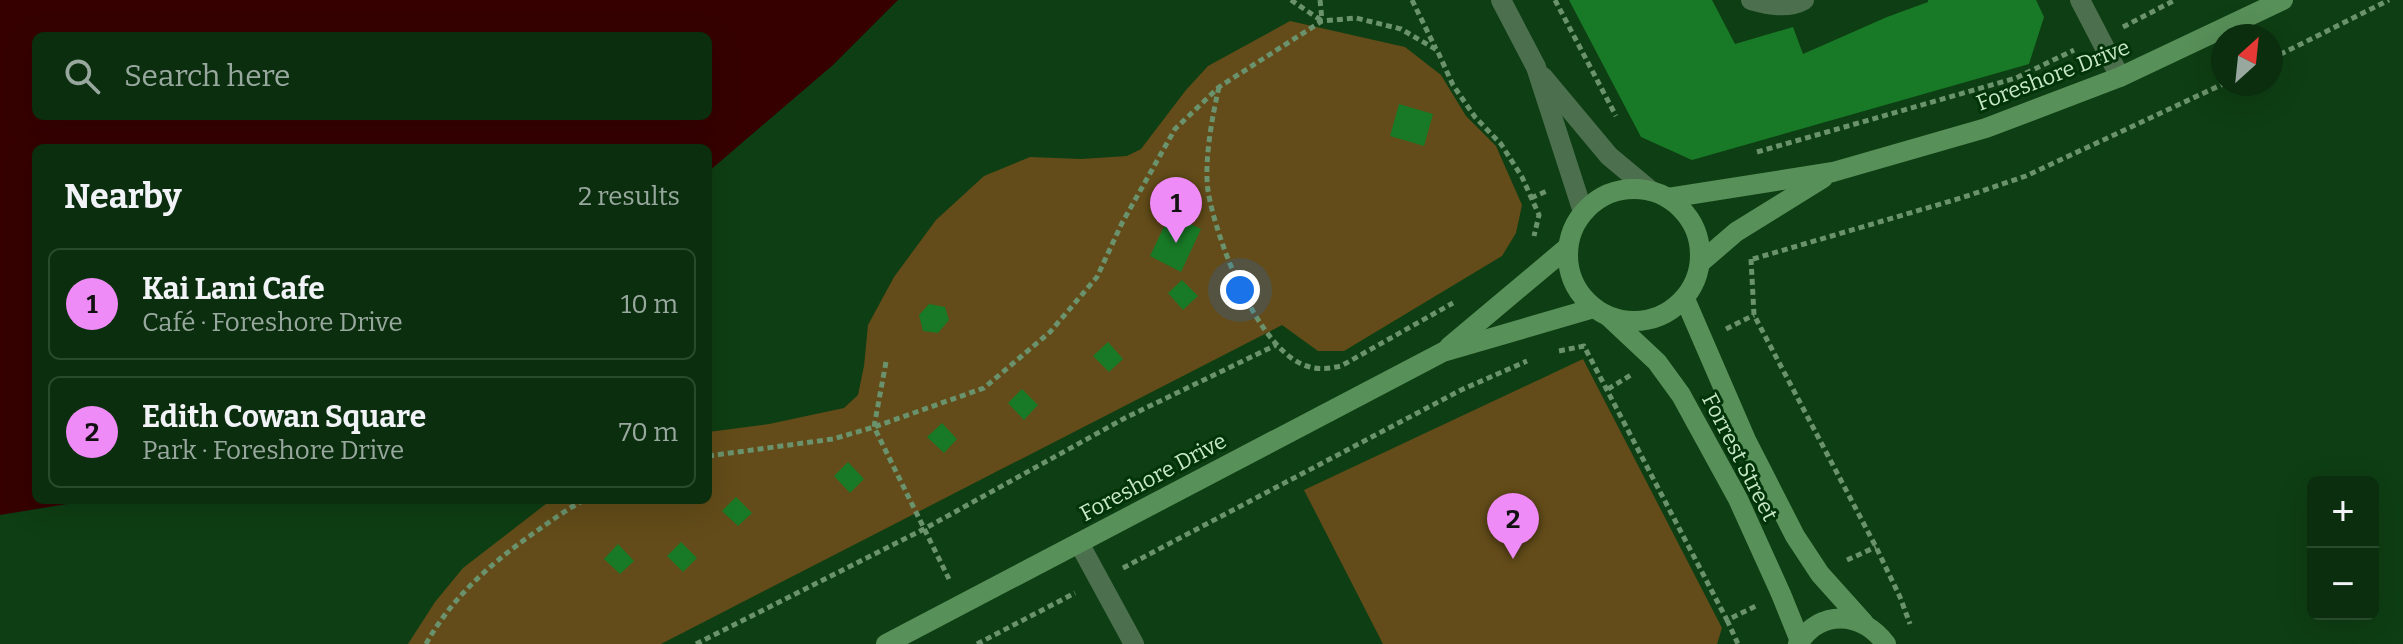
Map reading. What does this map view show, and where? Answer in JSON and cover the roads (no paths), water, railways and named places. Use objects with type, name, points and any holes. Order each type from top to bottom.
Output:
[{"type":"street","points":[[1501,0],[1536,67],[1583,212]]},
{"type":"street","points":[[1751,0],[1772,6],[1797,4],[1804,0]]},
{"type":"street","points":[[2080,0],[2120,77]]},
{"type":"street","name":"Foreshore Drive","points":[[1659,194],[1833,172],[1986,128],[2120,77],[2283,0]]},
{"type":"street","points":[[1536,67],[1609,156],[1682,210],[1693,224],[1700,243],[1700,263],[1695,282],[1685,299],[1670,311],[1637,322],[1600,312],[1583,298],[1574,285],[1568,267],[1568,247],[1573,229],[1583,212],[1598,199],[1614,192],[1633,189],[1659,194]]},
{"type":"street","name":"Foreshore Drive","points":[[1700,263],[1736,232],[1833,172]]},
{"type":"street","name":"Foreshore Drive","points":[[886,644],[1443,352],[1568,247]]},
{"type":"street","name":"Forrest Street","points":[[1685,299],[1746,440],[1795,536],[1820,574],[1886,644]]},
{"type":"street","name":"Foreshore Drive","points":[[1443,352],[1600,312]]},
{"type":"street","name":"Forrest Street","points":[[1600,312],[1657,362],[1681,395],[1738,499],[1781,594],[1799,643]]},
{"type":"street","points":[[1079,543],[1134,644]]},
{"type":"street","points":[[1799,643],[1808,631],[1834,619],[1864,623]]},
{"type":"place","name":"Kai Lani Cafe","points":[[1176,243]]},
{"type":"place","name":"Edith Cowan Square","points":[[1513,559]]}]
